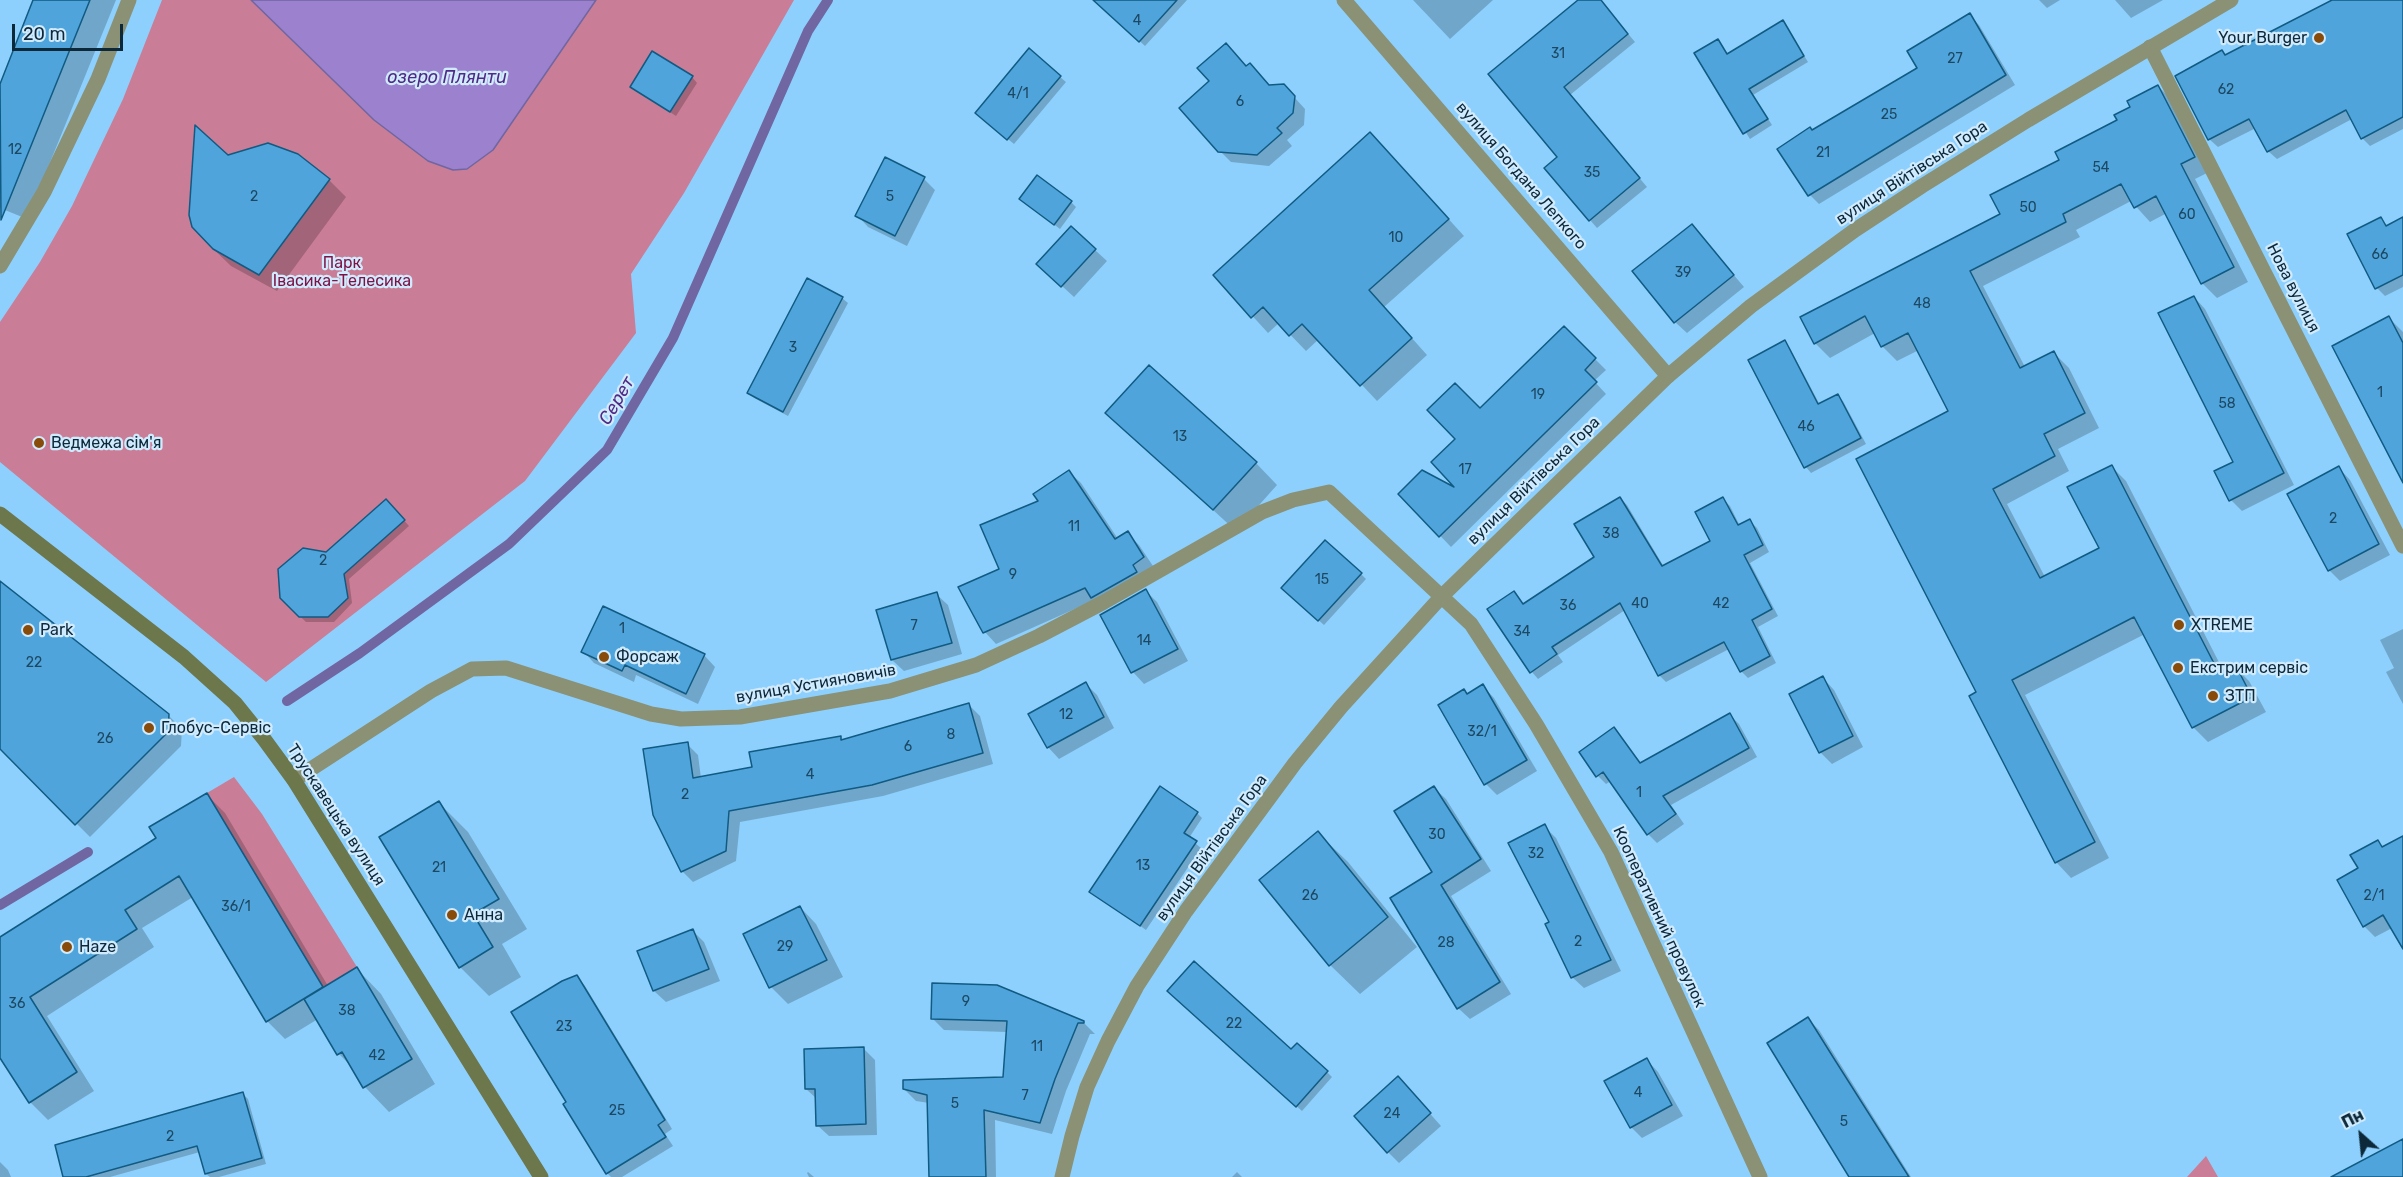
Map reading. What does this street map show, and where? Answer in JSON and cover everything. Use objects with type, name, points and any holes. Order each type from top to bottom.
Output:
[{"type":"main road","name":"Трускавецька вулиця","points":[[0,514],[184,657],[235,703],[294,780],[542,1177]]},
{"type":"street","points":[[0,266],[44,192],[98,79],[129,0]]},
{"type":"street","name":"вулиця Богдана Лепкого","points":[[1344,0],[1668,376]]},
{"type":"street","name":"вулиця Війтівська Гора","points":[[1062,1177],[1072,1136],[1091,1078],[1107,1041],[1137,986],[1186,911],[1295,763],[1341,707],[1442,596],[1668,376],[1751,306],[1855,230],[2008,132],[2231,0]]},
{"type":"street","name":"Нова вулиця","points":[[2150,47],[2403,546]]},
{"type":"street","name":"вулиця Устияновичів","points":[[294,780],[430,691],[472,669],[506,668],[651,714],[681,719],[740,717],[890,691],[976,665],[1040,636],[1262,512],[1293,500],[1329,492],[1442,596]]},
{"type":"street","name":"Кооперативний провулок","points":[[1442,596],[1471,624],[1536,724],[1611,852],[1760,1177]]},
{"type":"green space","name":"Парк Івасика-Телесика","points":[[162,0],[794,0],[684,193],[631,274],[636,333],[525,481],[266,682],[0,462],[0,322],[40,262],[72,206],[123,99]]},
{"type":"green space","points":[[234,777],[262,814],[357,967],[323,987],[207,793]]},
{"type":"green space","points":[[2206,1156],[2218,1177],[2187,1177]]},
{"type":"water","name":"озеро Плянти","points":[[251,0],[596,0],[493,150],[467,169],[453,170],[428,161],[374,120]]},
{"type":"building","points":[[33,0],[90,0],[1,220],[0,84]]},
{"type":"building","points":[[1093,0],[1177,0],[1139,42]]},
{"type":"building","points":[[1578,0],[1601,0],[1628,34],[1564,87],[1640,178],[1589,221],[1544,168],[1557,157],[1488,74]]},
{"type":"building","points":[[2332,0],[2403,0],[2403,117],[2361,139],[2346,110],[2267,152],[2249,119],[2208,140],[2175,76],[2222,50],[2225,55]]},
{"type":"building","points":[[1970,13],[2006,75],[1808,196],[1777,149],[1810,127],[1812,130],[1917,68],[1907,51]]},
{"type":"building","points":[[1783,20],[1804,56],[1749,89],[1768,119],[1743,134],[1694,53],[1718,39],[1727,54]]},
{"type":"building","points":[[1226,43],[1246,66],[1250,63],[1269,85],[1284,84],[1295,96],[1293,113],[1277,128],[1282,133],[1257,155],[1218,152],[1179,108],[1209,81],[1197,68]]},
{"type":"building","points":[[1029,48],[1061,76],[1007,140],[975,113]]},
{"type":"building","points":[[652,51],[693,76],[670,112],[630,87]]},
{"type":"building","points":[[2158,85],[2195,157],[2181,164],[2234,267],[2201,284],[2156,196],[2134,208],[2121,184],[2063,214],[2066,222],[1970,271],[2020,368],[2054,351],[2085,413],[2044,434],[2055,456],[1993,489],[2040,578],[2099,548],[2067,487],[2112,465],[2219,673],[2235,664],[2252,697],[2192,728],[2134,617],[2012,680],[2095,842],[2055,863],[1969,696],[1976,692],[1856,459],[1948,411],[1908,333],[1881,347],[1865,316],[1814,344],[1800,317],[2000,214],[1990,195],[2059,160],[2055,152],[2117,120],[2114,115],[2130,107],[2127,101]]},
{"type":"building","points":[[195,125],[228,155],[268,143],[298,154],[330,179],[259,275],[213,249],[192,227],[189,215]]},
{"type":"building","points":[[1370,132],[1449,219],[1369,290],[1412,338],[1360,386],[1302,324],[1289,336],[1263,307],[1251,318],[1213,275]]},
{"type":"building","points":[[885,157],[925,177],[895,236],[855,216]]},
{"type":"building","points":[[1037,175],[1072,201],[1054,225],[1019,199]]},
{"type":"building","points":[[2381,217],[2386,226],[2403,217],[2403,275],[2375,289],[2347,234]]},
{"type":"building","points":[[1692,224],[1734,275],[1674,323],[1632,271]]},
{"type":"building","points":[[1071,226],[1096,249],[1061,287],[1036,264]]},
{"type":"building","points":[[807,278],[843,297],[783,412],[747,393]]},
{"type":"building","points":[[2194,296],[2284,473],[2229,501],[2214,471],[2233,462],[2158,313]]},
{"type":"building","points":[[2389,316],[2403,343],[2403,483],[2332,346]]},
{"type":"building","points":[[1564,326],[1596,358],[1585,370],[1597,382],[1439,537],[1398,494],[1422,470],[1454,487],[1431,462],[1455,439],[1427,410],[1455,383],[1480,408]]},
{"type":"building","points":[[1785,340],[1818,404],[1838,394],[1861,438],[1804,468],[1748,360]]},
{"type":"building","points":[[1149,365],[1257,462],[1213,510],[1105,413]]},
{"type":"building","points":[[2339,466],[2379,544],[2328,571],[2287,494]]},
{"type":"building","points":[[1069,470],[1115,539],[1128,531],[1144,557],[1133,565],[1137,572],[1091,598],[1085,588],[983,633],[958,587],[999,569],[980,525],[1038,501],[1033,494]]},
{"type":"building","points":[[1620,497],[1662,566],[1710,541],[1695,512],[1723,497],[1738,525],[1750,519],[1763,545],[1744,555],[1772,609],[1752,620],[1770,656],[1740,672],[1724,642],[1658,676],[1620,603],[1552,647],[1557,654],[1530,673],[1487,609],[1514,591],[1523,604],[1594,557],[1574,524]]},
{"type":"building","points":[[386,499],[405,520],[344,574],[348,598],[328,617],[299,617],[280,598],[278,569],[303,548],[326,552]]},
{"type":"building","points":[[1325,540],[1362,573],[1318,621],[1281,588]]},
{"type":"building","points":[[0,581],[169,714],[168,732],[75,825],[0,749]]},
{"type":"building","points":[[1146,589],[1178,649],[1131,673],[1100,615]]},
{"type":"building","points":[[937,592],[952,643],[891,660],[876,610]]},
{"type":"building","points":[[603,606],[705,654],[686,694],[625,665],[622,671],[581,652]]},
{"type":"building","points":[[1823,676],[1853,736],[1819,753],[1789,694]]},
{"type":"building","points":[[1086,682],[1104,717],[1047,748],[1028,714]]},
{"type":"building","points":[[1483,684],[1527,760],[1484,785],[1438,705],[1464,689],[1467,694]]},
{"type":"building","points":[[969,703],[983,753],[872,785],[729,811],[726,851],[681,872],[653,815],[643,749],[688,742],[693,778],[752,767],[749,752],[841,736],[841,740]]},
{"type":"building","points":[[1730,713],[1749,748],[1663,796],[1676,814],[1647,835],[1603,772],[1596,777],[1579,752],[1614,727],[1640,763]]},
{"type":"building","points":[[1160,786],[1198,812],[1184,833],[1197,841],[1140,926],[1089,892]]},
{"type":"building","points":[[1434,786],[1481,859],[1441,885],[1500,982],[1457,1009],[1390,898],[1432,872],[1394,811]]},
{"type":"building","points":[[207,793],[323,987],[266,1022],[179,876],[125,910],[137,929],[30,997],[77,1072],[29,1103],[0,1058],[0,937],[156,838],[149,827]]},
{"type":"building","points":[[439,801],[499,899],[473,914],[493,947],[459,968],[379,837]]},
{"type":"building","points":[[1545,824],[1611,960],[1571,978],[1545,924],[1549,922],[1508,843]]},
{"type":"building","points":[[1318,831],[1388,917],[1329,966],[1259,880]]},
{"type":"building","points":[[2403,836],[2403,949],[2383,915],[2363,927],[2337,880],[2358,868],[2350,855],[2378,840],[2382,847]]},
{"type":"building","points":[[800,906],[827,960],[769,988],[743,934]]},
{"type":"building","points":[[693,929],[709,969],[653,991],[637,951]]},
{"type":"building","points":[[1194,961],[1291,1049],[1297,1043],[1328,1071],[1296,1107],[1167,991]]},
{"type":"building","points":[[357,967],[412,1059],[363,1088],[342,1052],[337,1055],[304,999]]},
{"type":"building","points":[[577,975],[665,1120],[658,1125],[666,1137],[606,1174],[563,1104],[566,1102],[511,1012],[562,981]]},
{"type":"building","points":[[932,983],[997,985],[1084,1021],[1084,1023],[1078,1023],[1040,1123],[984,1110],[986,1177],[929,1177],[927,1095],[903,1089],[903,1080],[1003,1077],[1007,1021],[931,1019]]},
{"type":"building","points":[[1808,1017],[1909,1177],[1849,1177],[1767,1043]]},
{"type":"building","points":[[864,1047],[866,1124],[816,1126],[815,1089],[805,1089],[804,1049]]},
{"type":"building","points":[[1647,1058],[1672,1105],[1630,1128],[1604,1081]]},
{"type":"building","points":[[1398,1076],[1431,1113],[1387,1153],[1354,1116]]},
{"type":"building","points":[[243,1092],[262,1158],[205,1174],[197,1146],[86,1177],[63,1177],[55,1145]]},
{"type":"building","points":[[2403,1139],[2403,1177],[2331,1177]]},
{"type":"waterway","name":"Серет","points":[[287,701],[360,653],[509,544],[607,450],[673,338],[808,31],[828,0]]},
{"type":"waterway","name":"Серет","points":[[0,905],[88,852]]},
{"type":"place","name":"Your Burger","points":[[2319,38]]},
{"type":"place","name":"Ведмежа сім'я","points":[[39,443]]},
{"type":"place","name":"XTREME","points":[[2179,625]]},
{"type":"place","name":"Park","points":[[28,630]]},
{"type":"place","name":"Форсаж","points":[[604,657]]},
{"type":"place","name":"Екстрим сервіс","points":[[2178,668]]},
{"type":"place","name":"ЗТП","points":[[2213,696]]},
{"type":"place","name":"Глобус-Сервіс","points":[[149,728]]},
{"type":"place","name":"Анна","points":[[452,915]]},
{"type":"place","name":"Haze","points":[[67,947]]}]
